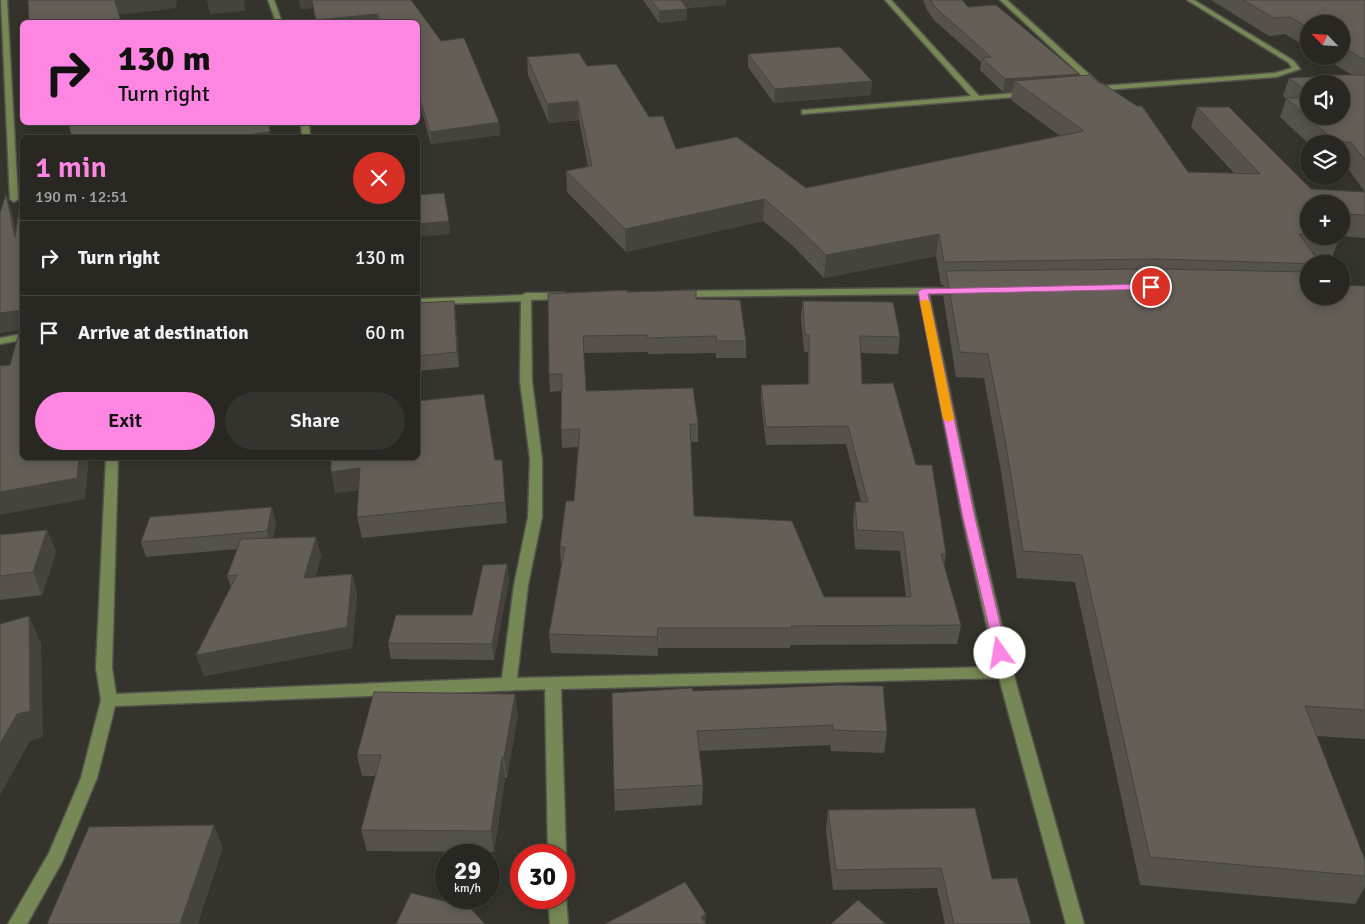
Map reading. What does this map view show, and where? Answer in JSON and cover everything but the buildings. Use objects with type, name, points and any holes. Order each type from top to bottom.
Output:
[{"type":"street","points":[[4,0],[14,199]]},
{"type":"street","points":[[271,0],[277,20]]},
{"type":"street","points":[[888,0],[977,98]]},
{"type":"street","points":[[1003,0],[1100,88]]},
{"type":"street","points":[[1081,90],[1276,75],[1296,69],[1292,62],[1190,0]]},
{"type":"street","points":[[805,112],[1034,94]]},
{"type":"street","points":[[923,291],[969,518],[1005,672],[1075,924]]},
{"type":"street","points":[[665,294],[969,291]]},
{"type":"street","points":[[509,684],[522,585],[535,517],[536,460],[526,381],[526,296]]},
{"type":"street","points":[[420,302],[526,296],[576,296]]},
{"type":"street","points":[[0,341],[20,337]]},
{"type":"street","points":[[17,924],[56,857],[89,778],[109,700],[104,668],[112,460]]},
{"type":"street","points":[[109,700],[509,684],[553,685],[1005,672]]},
{"type":"street","points":[[553,685],[557,844]]},
{"type":"street","points":[[558,909],[559,924]]},
{"type":"slow traffic","points":[[925,302],[949,419]]},
{"type":"route","points":[[1000,653],[969,518],[923,291],[1151,287]]}]
